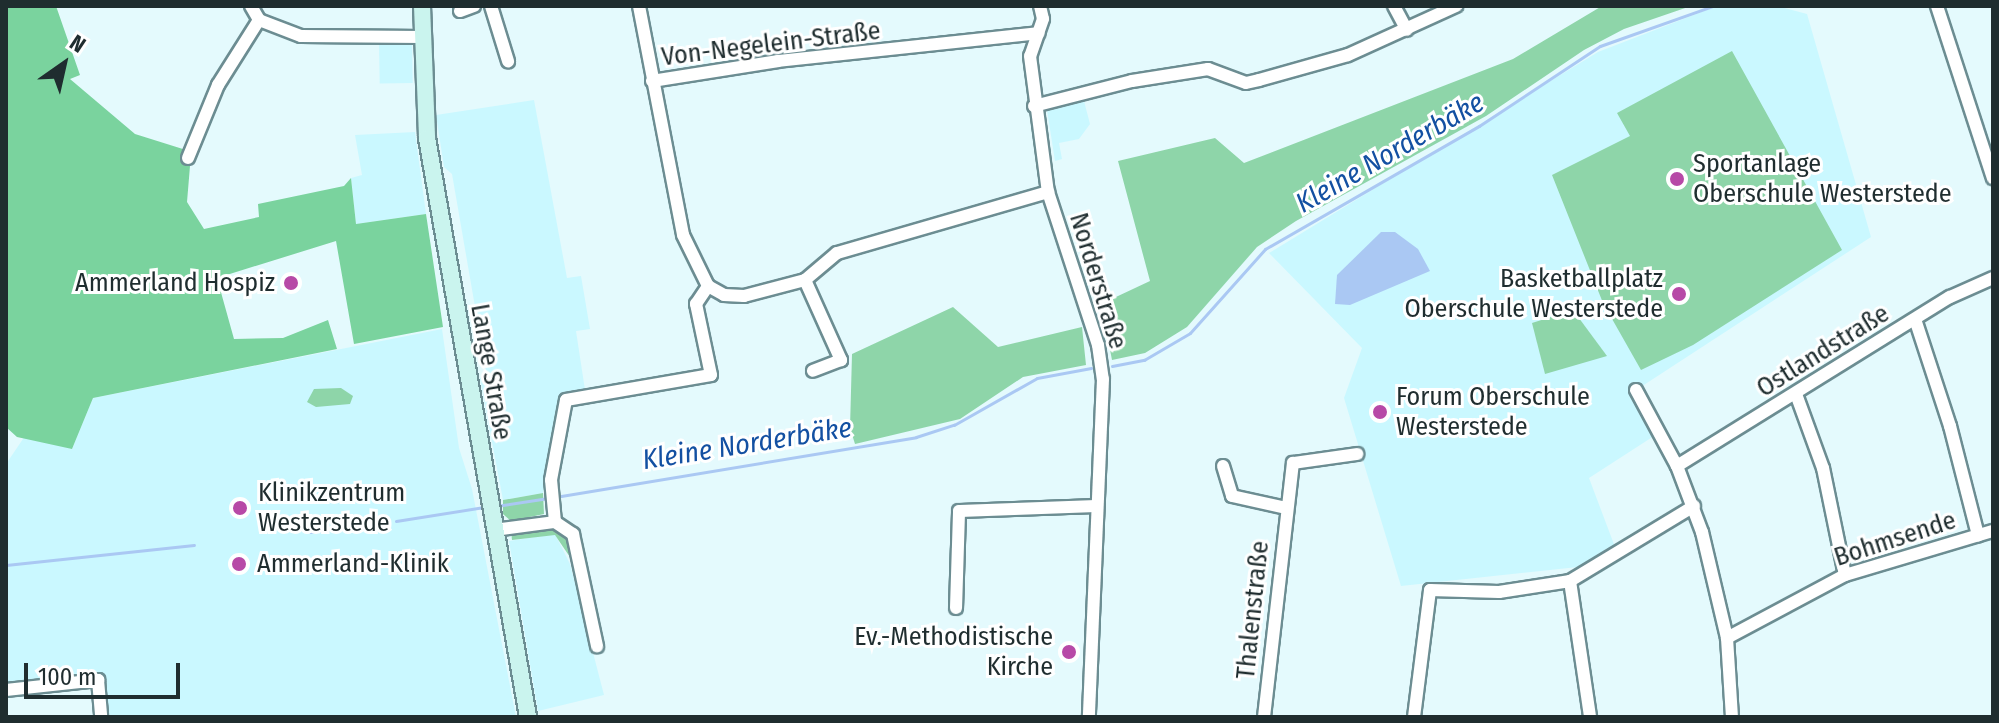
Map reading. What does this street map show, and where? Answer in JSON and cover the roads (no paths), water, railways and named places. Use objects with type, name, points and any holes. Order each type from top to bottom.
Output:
[{"type":"street","points":[[251,6],[259,20],[314,38],[422,34]]},
{"type":"street","name":"Lange Straße","points":[[422,6],[427,138],[528,717]]},
{"type":"street","points":[[460,11],[474,6]]},
{"type":"street","points":[[491,6],[508,61]]},
{"type":"street","points":[[639,6],[683,235],[708,286],[724,295],[744,296],[805,280],[837,253],[1048,192]]},
{"type":"street","name":"Norderstraße","points":[[1040,6],[1039,33],[1030,56],[1034,106],[1048,192],[1099,354],[1103,379],[1089,717]]},
{"type":"street","points":[[1394,6],[1407,30]]},
{"type":"street","points":[[1034,106],[1132,81],[1208,69],[1246,83],[1259,80],[1318,66],[1407,30],[1456,6]]},
{"type":"street","points":[[1937,6],[1993,178]]},
{"type":"street","points":[[188,158],[218,85],[259,20]]},
{"type":"street","name":"Von-Negelein-Straße","points":[[652,81],[778,61],[1039,33]]},
{"type":"street","name":"Ostlandstraße","points":[[1677,466],[1915,319],[1993,278]]},
{"type":"street","points":[[805,280],[841,360],[813,371]]},
{"type":"street","points":[[597,646],[573,534],[555,522],[550,508],[566,400],[711,382],[696,304],[708,286]]},
{"type":"street","points":[[1915,319],[1950,426],[1978,535]]},
{"type":"street","points":[[1636,390],[1677,466],[1694,506],[1727,638],[1732,717]]},
{"type":"street","points":[[1796,394],[1823,468],[1845,575]]},
{"type":"street","name":"Thalenstraße","points":[[1264,717],[1293,463],[1357,454]]},
{"type":"street","name":"Thalenstraße","points":[[1223,466],[1232,496],[1286,508]]},
{"type":"street","points":[[956,608],[959,511],[1097,506]]},
{"type":"street","points":[[1414,717],[1430,590],[1499,592],[1570,581],[1694,506]]},
{"type":"street","points":[[494,526],[555,522]]},
{"type":"street","name":"Bohmsende","points":[[1727,638],[1845,575],[1993,531]]},
{"type":"street","points":[[1570,581],[1590,717]]},
{"type":"street","points":[[6,690],[98,680],[101,717]]},
{"type":"waterway","name":"Kleine Norderbäke","points":[[1112,366],[1144,360],[1190,333],[1265,249],[1479,126],[1600,46],[1713,6]]},
{"type":"waterway","name":"Kleine Norderbäke","points":[[555,497],[916,437],[954,425],[1037,378],[1091,368]]},
{"type":"waterway","name":"Kleine Norderbäke","points":[[496,506],[548,498]]},
{"type":"waterway","name":"Kleine Norderbäke","points":[[396,521],[484,507]]},
{"type":"waterway","name":"Kleine Norderbäke","points":[[310,532],[369,524]]},
{"type":"waterway","name":"Kleine Norderbäke","points":[[6,565],[194,545]]},
{"type":"place","name":"Sportanlage Oberschule Westerstede","points":[[1677,179]]},
{"type":"place","name":"Ammerland Hospiz","points":[[291,283]]},
{"type":"place","name":"Basketballplatz Oberschule Westerstede","points":[[1679,294]]},
{"type":"place","name":"Forum Oberschule Westerstede","points":[[1380,412]]},
{"type":"place","name":"Klinikzentrum Westerstede","points":[[240,508]]},
{"type":"place","name":"Ammerland-Klinik","points":[[239,564]]},
{"type":"place","name":"Ev.-Methodistische Kirche","points":[[1069,652]]}]
